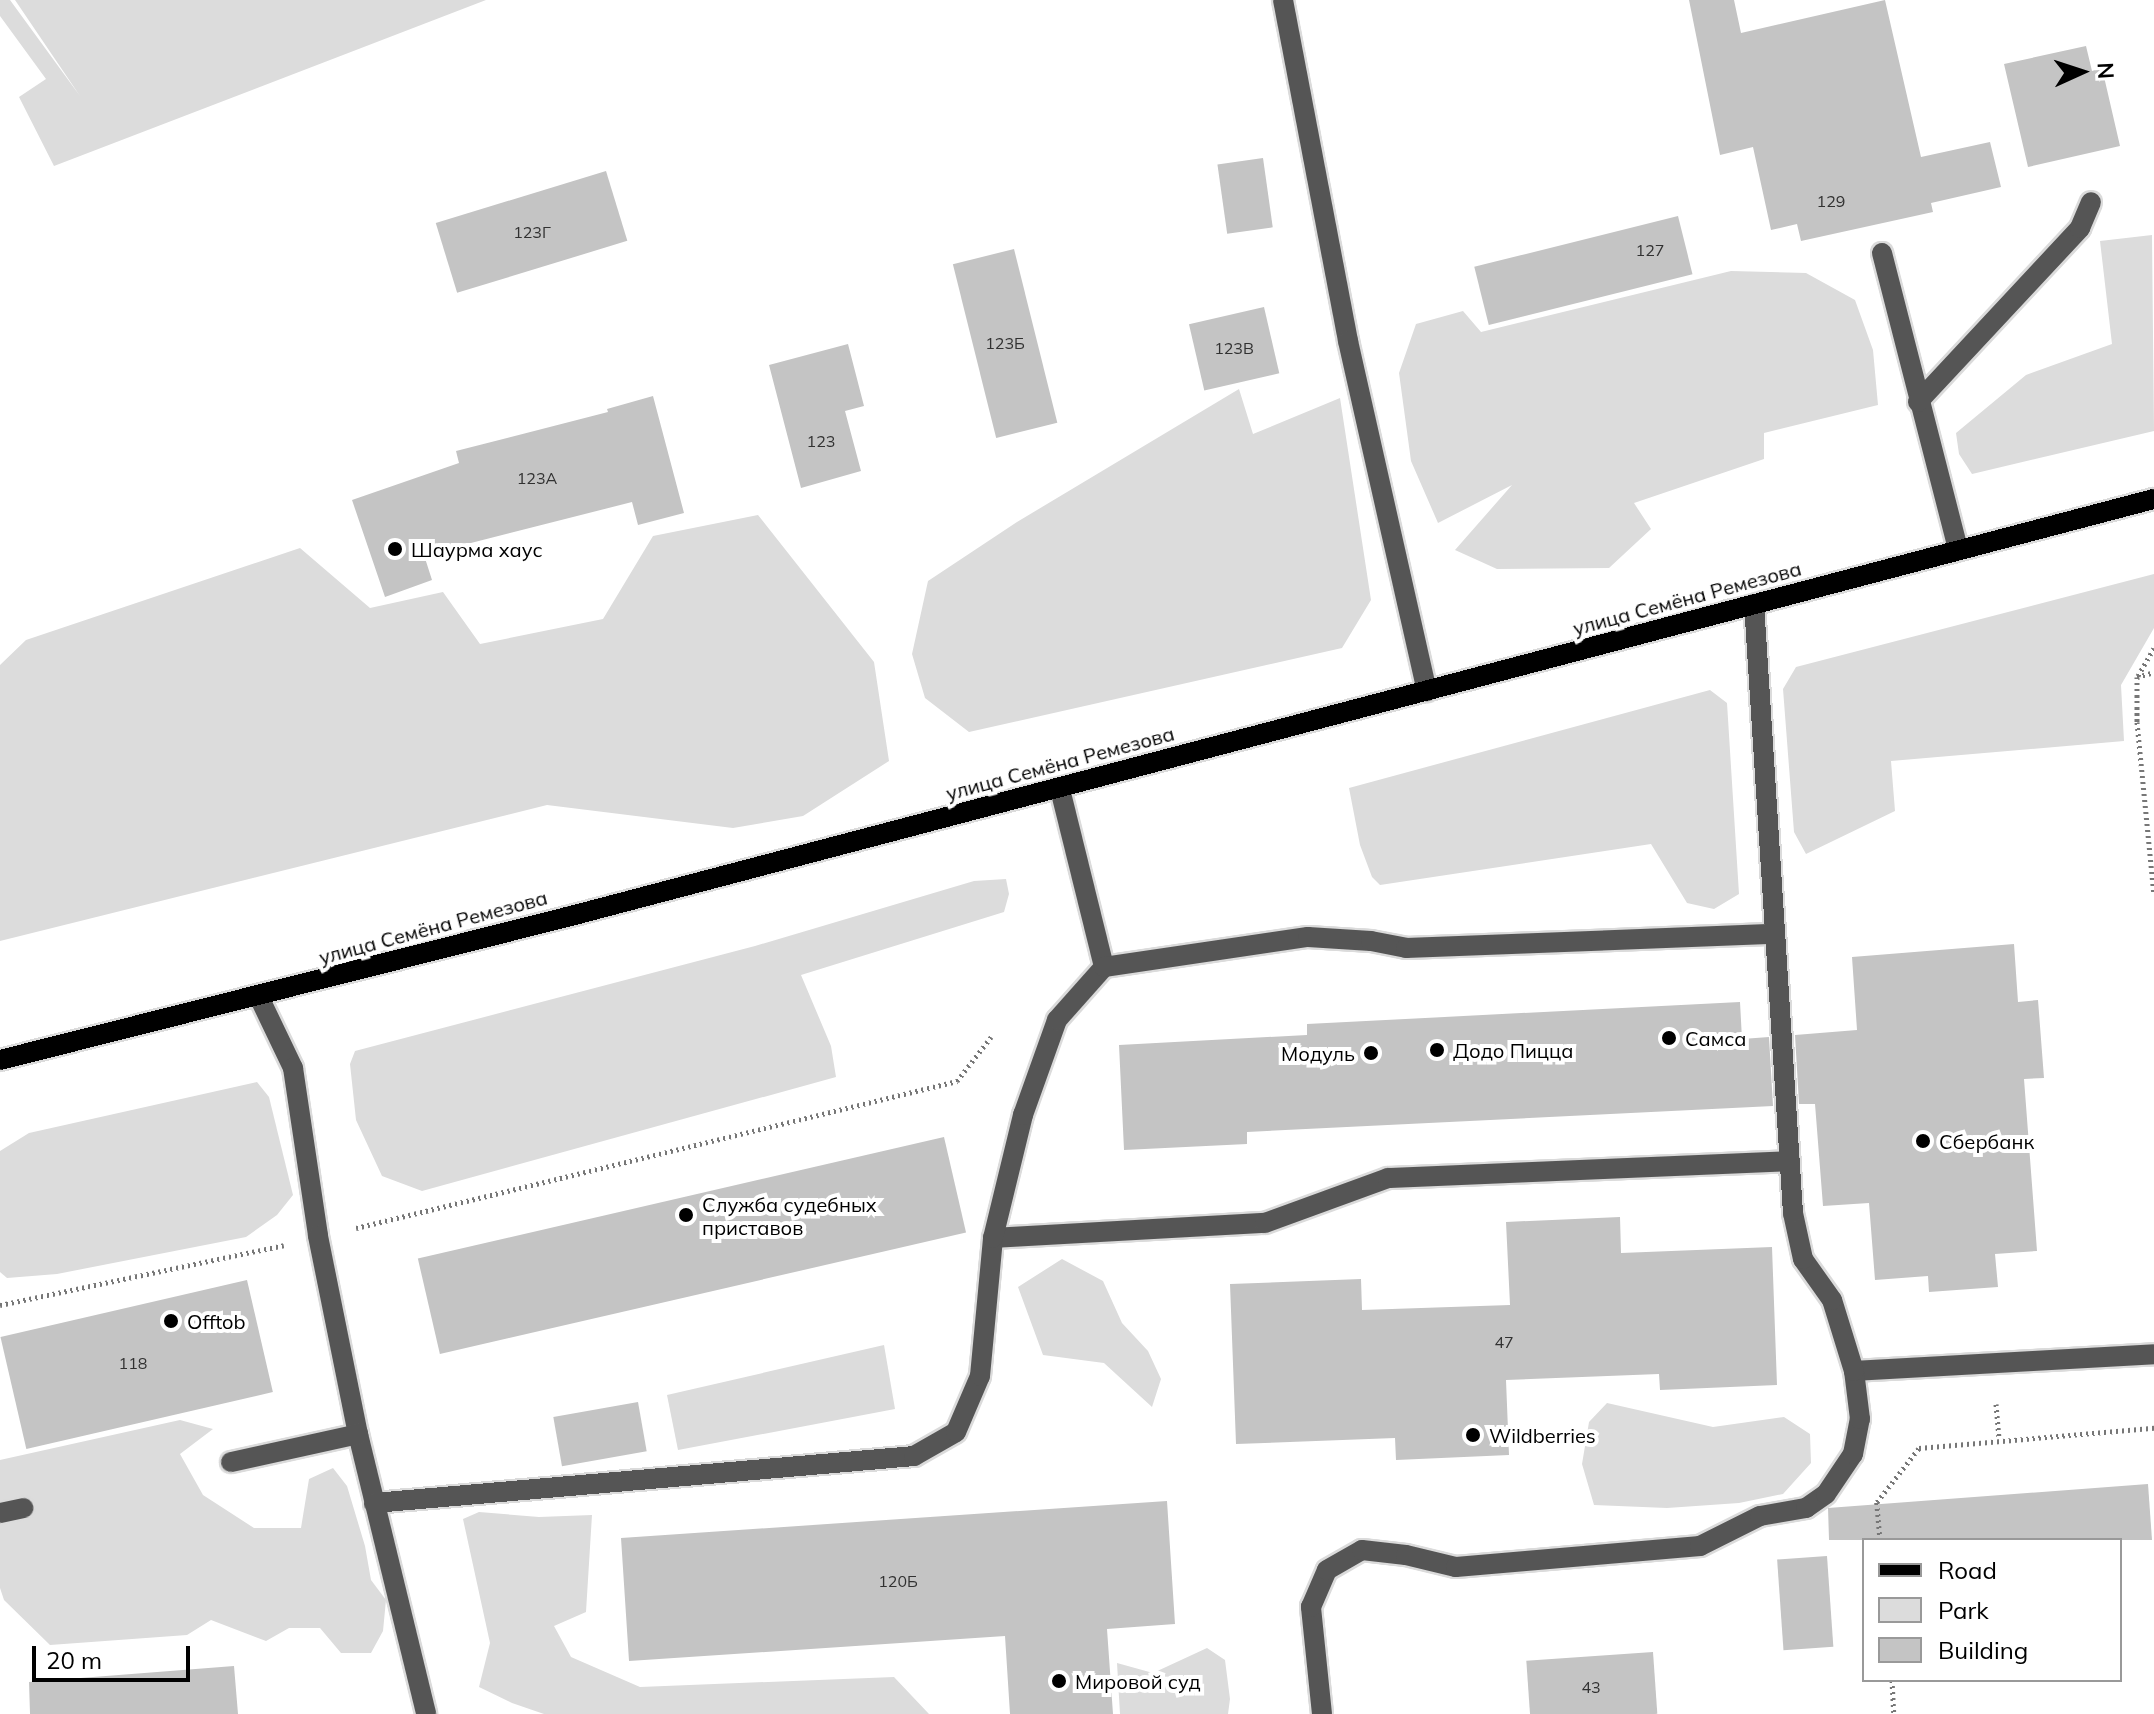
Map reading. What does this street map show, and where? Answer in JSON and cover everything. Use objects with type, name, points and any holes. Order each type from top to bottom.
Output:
[{"type":"main road","name":"улица Семёна Ремезова","points":[[0,1060],[259,997],[2154,501]]},
{"type":"street","points":[[1283,0],[1348,341],[1427,691]]},
{"type":"street","points":[[1918,402],[2080,228],[2091,202]]},
{"type":"street","points":[[1882,253],[1958,550]]},
{"type":"street","points":[[1322,1714],[1311,1607],[1327,1570],[1362,1550],[1406,1555],[1456,1567],[1700,1546],[1760,1516],[1806,1508],[1826,1494],[1853,1454],[1860,1419],[1854,1371],[1832,1300],[1803,1259],[1793,1213],[1754,604]]},
{"type":"street","points":[[1060,789],[1104,967]]},
{"type":"street","points":[[374,1503],[914,1456],[956,1432],[980,1376],[993,1238],[1023,1115],[1057,1020],[1104,967],[1308,937],[1371,941],[1406,948],[1775,934]]},
{"type":"street","points":[[259,997],[293,1068],[318,1236],[358,1434],[426,1714]]},
{"type":"street","points":[[993,1238],[1265,1223],[1388,1178],[1790,1161]]},
{"type":"street","points":[[1854,1371],[2154,1354]]},
{"type":"street","points":[[231,1462],[358,1434]]},
{"type":"street","points":[[0,1513],[23,1508]]},
{"type":"path","points":[[2154,648],[2137,677],[2137,722],[2154,895]]},
{"type":"path","points":[[2137,677],[2154,672]]},
{"type":"path","points":[[356,1228],[957,1081],[991,1037]]},
{"type":"path","points":[[0,1305],[285,1245]]},
{"type":"path","points":[[1996,1404],[1999,1439]]},
{"type":"path","points":[[1880,1538],[1877,1502],[1919,1448],[2154,1428]]},
{"type":"path","points":[[1892,1682],[1894,1714]]},
{"type":"green space","points":[[0,0],[10,0],[80,96],[15,0],[486,0],[54,166],[19,97],[46,79],[0,16]]},
{"type":"green space","points":[[2152,235],[2154,431],[1972,474],[1959,454],[1956,433],[2026,375],[2112,344],[2100,241]]},
{"type":"green space","points":[[1731,271],[1806,273],[1855,300],[1873,350],[1878,405],[1764,433],[1764,459],[1634,503],[1651,529],[1609,568],[1497,569],[1455,550],[1512,485],[1438,523],[1411,461],[1399,373],[1416,324],[1463,311],[1481,332]]},
{"type":"green space","points":[[1239,389],[1253,434],[1340,398],[1371,600],[1342,648],[969,732],[925,698],[912,654],[928,581],[1017,522]]},
{"type":"green space","points":[[758,515],[874,662],[889,761],[803,816],[733,828],[547,805],[0,941],[0,665],[26,640],[300,548],[370,608],[443,592],[480,644],[603,619],[653,536]]},
{"type":"green space","points":[[2154,574],[2154,628],[2121,685],[2124,741],[1891,761],[1895,811],[1806,854],[1794,832],[1783,689],[1796,667]]},
{"type":"green space","points":[[1710,690],[1727,703],[1739,894],[1714,909],[1687,903],[1651,844],[1380,885],[1372,877],[1360,845],[1349,788]]},
{"type":"green space","points":[[1006,879],[1009,894],[1004,912],[801,975],[831,1046],[836,1077],[422,1191],[382,1176],[356,1120],[350,1064],[355,1051],[755,946],[974,881]]},
{"type":"green space","points":[[257,1082],[269,1097],[293,1195],[277,1215],[246,1237],[57,1274],[7,1278],[0,1272],[0,1151],[29,1133]]},
{"type":"green space","points":[[1062,1259],[1103,1281],[1122,1323],[1148,1351],[1161,1379],[1152,1407],[1104,1363],[1043,1355],[1018,1287]]},
{"type":"green space","points":[[884,1345],[895,1409],[678,1450],[667,1395]]},
{"type":"green space","points":[[1607,1403],[1713,1427],[1784,1417],[1810,1434],[1811,1463],[1783,1494],[1739,1503],[1667,1508],[1594,1505],[1582,1464],[1589,1422]]},
{"type":"green space","points":[[180,1420],[213,1429],[180,1454],[203,1495],[254,1528],[301,1528],[309,1479],[333,1468],[347,1486],[365,1546],[371,1580],[386,1600],[383,1631],[371,1653],[341,1653],[320,1628],[289,1628],[266,1641],[211,1620],[187,1635],[50,1645],[4,1600],[0,1588],[0,1460]]},
{"type":"green space","points":[[479,1512],[539,1517],[592,1515],[586,1612],[554,1626],[571,1657],[640,1687],[894,1677],[929,1714],[544,1714],[512,1703],[479,1687],[490,1643],[463,1519]]},
{"type":"green space","points":[[1207,1648],[1225,1660],[1230,1699],[1228,1714],[1120,1714],[1117,1663],[1153,1673]]},
{"type":"building","points":[[1689,0],[1734,0],[1741,33],[1885,0],[1921,157],[1990,142],[2001,187],[1931,203],[1933,212],[1801,241],[1797,224],[1771,230],[1753,147],[1720,155]]},
{"type":"building","points":[[2086,46],[2092,71],[2102,68],[2120,146],[2028,167],[2004,64]]},
{"type":"building","points":[[1263,158],[1273,227],[1227,234],[1217,164]]},
{"type":"building","points":[[606,171],[627,241],[457,293],[436,223]]},
{"type":"building","points":[[1678,216],[1693,274],[1489,325],[1474,267]]},
{"type":"building","points":[[1014,249],[1057,423],[996,438],[953,264]]},
{"type":"building","points":[[1264,307],[1279,373],[1204,391],[1189,324]]},
{"type":"building","points":[[848,344],[864,406],[845,411],[861,471],[801,488],[769,365]]},
{"type":"building","points":[[653,396],[684,513],[638,525],[632,502],[424,555],[432,580],[385,597],[352,500],[459,463],[456,451],[608,412],[607,409]]},
{"type":"building","name":"Сбербанк","points":[[2014,944],[2018,1002],[2038,1000],[2044,1078],[2024,1079],[2037,1251],[1995,1254],[1998,1287],[1929,1292],[1928,1276],[1875,1280],[1869,1203],[1823,1206],[1815,1104],[1799,1104],[1795,1035],[1857,1030],[1852,957]]},
{"type":"building","points":[[1740,1002],[1742,1039],[1769,1037],[1773,1106],[1247,1132],[1247,1144],[1124,1150],[1119,1045],[1307,1035],[1307,1024]]},
{"type":"building","points":[[944,1137],[966,1232],[440,1354],[418,1258]]},
{"type":"building","points":[[1620,1217],[1621,1253],[1772,1247],[1777,1385],[1660,1390],[1659,1374],[1506,1380],[1509,1455],[1396,1460],[1395,1438],[1236,1444],[1230,1284],[1361,1279],[1362,1310],[1510,1305],[1506,1222]]},
{"type":"building","points":[[247,1280],[273,1392],[26,1449],[0,1337]]},
{"type":"building","points":[[638,1402],[647,1451],[562,1466],[553,1417]]},
{"type":"building","points":[[2148,1484],[2152,1540],[1829,1540],[1828,1508]]},
{"type":"building","points":[[1167,1501],[1175,1624],[1107,1629],[1113,1714],[1010,1714],[1005,1636],[629,1661],[621,1538]]},
{"type":"building","points":[[1827,1556],[1833,1647],[1783,1650],[1777,1559]]},
{"type":"building","points":[[1653,1652],[1657,1714],[1530,1714],[1526,1661]]},
{"type":"building","points":[[234,1666],[238,1714],[30,1714],[29,1682]]},
{"type":"place","name":"Шаурма хаус","points":[[395,549]]},
{"type":"place","name":"Самса","points":[[1669,1038]]},
{"type":"place","name":"Додо Пицца","points":[[1437,1050]]},
{"type":"place","name":"Модуль","points":[[1371,1053]]},
{"type":"place","name":"Сбербанк","points":[[1923,1141]]},
{"type":"place","name":"Служба судебных приставов","points":[[686,1215]]},
{"type":"place","name":"Offtob","points":[[171,1321]]},
{"type":"place","name":"Wildberries","points":[[1473,1435]]},
{"type":"place","name":"Мировой суд","points":[[1059,1681]]}]
